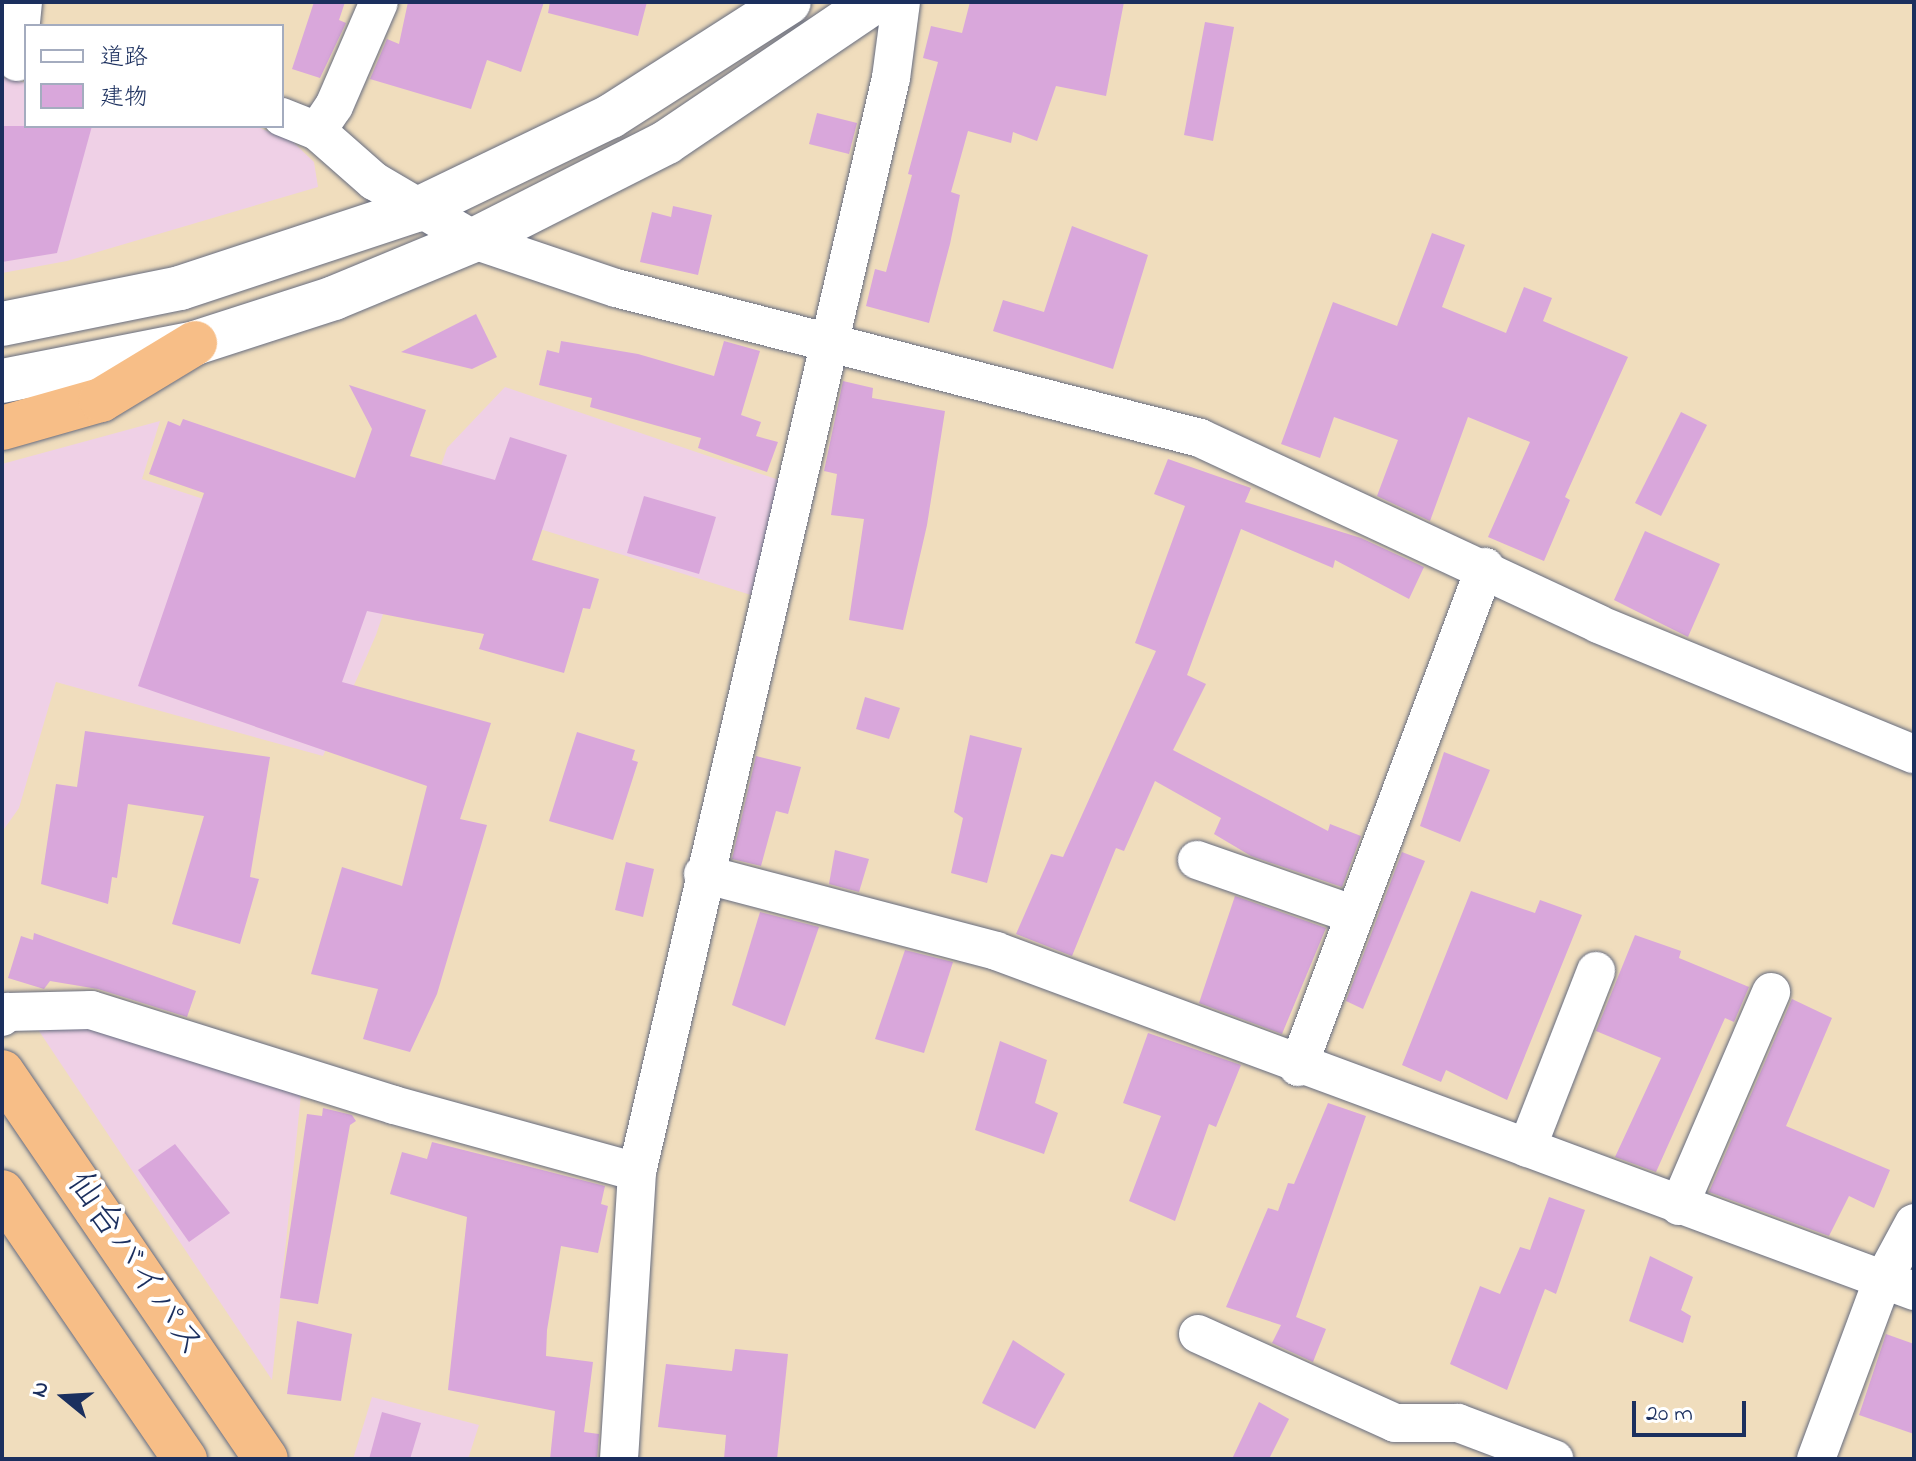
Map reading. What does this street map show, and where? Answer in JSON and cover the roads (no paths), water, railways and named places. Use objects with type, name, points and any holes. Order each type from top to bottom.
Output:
[{"type":"highway","points":[[2,428],[73,412],[101,400],[195,343]]},
{"type":"highway","name":"仙台バイパス","points":[[2,1072],[266,1459]]},
{"type":"highway","name":"仙台バイパス","points":[[4,1201],[185,1459]]},
{"type":"street","points":[[15,61],[23,2]]},
{"type":"street","points":[[317,131],[334,106],[379,2]]},
{"type":"street","points":[[2,324],[180,288],[416,210],[611,116],[789,2]]},
{"type":"street","points":[[2,381],[195,343],[334,298],[474,240],[667,142],[874,2]]},
{"type":"street","points":[[619,1459],[637,1172],[703,874],[891,78],[901,2]]},
{"type":"street","points":[[284,118],[317,131],[416,210],[474,240],[616,288],[1200,438],[1485,567],[1598,624],[1914,754]]},
{"type":"street","points":[[1298,1067],[1485,567]]},
{"type":"street","points":[[1197,860],[1355,915]]},
{"type":"street","points":[[703,874],[996,951],[1298,1067],[1527,1148],[1898,1287]]},
{"type":"street","points":[[1527,1148],[1596,971]]},
{"type":"street","points":[[1679,1206],[1771,992]]},
{"type":"street","points":[[2,1017],[8,1012],[91,1010],[394,1105],[637,1172]]},
{"type":"street","points":[[1816,1459],[1898,1287],[1914,1223]]},
{"type":"street","points":[[1198,1334],[1395,1423],[1458,1423],[1554,1459]]}]
